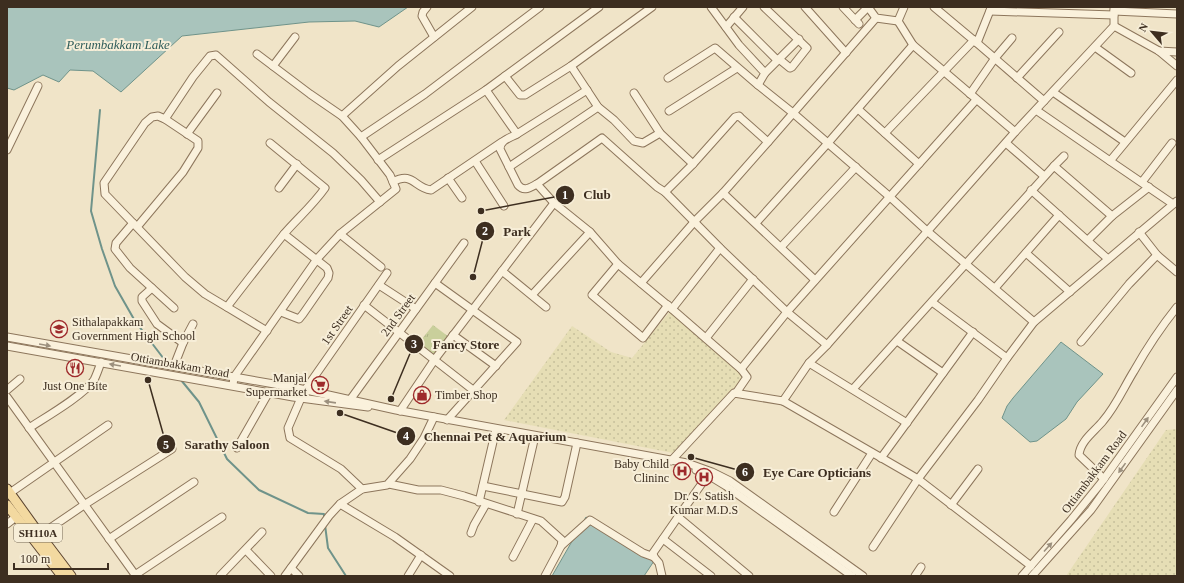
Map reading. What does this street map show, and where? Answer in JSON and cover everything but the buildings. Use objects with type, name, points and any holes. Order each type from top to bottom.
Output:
[{"type":"main road","name":"SH110A","points":[[8,492],[71,576]]},
{"type":"main road","name":"SH110A","points":[[7,505],[38,542],[62,576]]},
{"type":"street","points":[[427,7],[422,16],[434,37]]},
{"type":"street","points":[[342,116],[398,66],[472,7]]},
{"type":"street","points":[[361,137],[425,94],[540,7]]},
{"type":"street","points":[[378,160],[486,90],[599,7]]},
{"type":"street","points":[[505,76],[520,95],[524,95],[571,66],[652,7]]},
{"type":"street","points":[[711,7],[739,44],[765,73]]},
{"type":"street","points":[[726,27],[743,7]]},
{"type":"street","points":[[734,17],[778,59],[790,68],[807,48],[764,7]]},
{"type":"street","points":[[805,7],[846,53]]},
{"type":"street","points":[[843,7],[857,22],[868,7],[876,18],[898,20]]},
{"type":"street","points":[[898,20],[904,7]]},
{"type":"street","points":[[934,7],[943,10],[975,41],[1044,101]]},
{"type":"street","points":[[885,133],[975,41],[990,9],[1114,11],[1177,14]]},
{"type":"street","points":[[783,400],[809,363],[827,345],[1015,132],[1114,26],[1114,11]]},
{"type":"street","points":[[641,283],[695,221],[723,193],[876,18]]},
{"type":"street","points":[[898,20],[913,46],[1015,132]]},
{"type":"street","points":[[1114,26],[1159,51],[1177,66]]},
{"type":"street","points":[[1017,78],[1059,32]]},
{"type":"street","points":[[273,66],[295,37]]},
{"type":"street","points":[[970,94],[995,58],[1012,38]]},
{"type":"street","points":[[758,85],[765,73],[799,40]]},
{"type":"street","points":[[756,223],[913,46]]},
{"type":"street","points":[[1095,47],[1131,73]]},
{"type":"street","points":[[668,78],[715,48],[856,167],[927,231],[1034,322]]},
{"type":"street","points":[[1159,51],[1177,52]]},
{"type":"street","points":[[233,385],[234,377],[317,259],[340,234],[396,189],[390,175],[361,137],[342,116],[257,54]]},
{"type":"street","points":[[166,119],[193,77],[210,56],[216,56],[269,102],[333,153],[361,180],[380,202]]},
{"type":"street","points":[[571,66],[598,107],[614,120],[634,140],[643,143],[660,133]]},
{"type":"street","points":[[669,111],[737,68]]},
{"type":"street","points":[[1110,161],[1177,80]]},
{"type":"street","points":[[7,150],[38,86]]},
{"type":"street","points":[[486,90],[516,134]]},
{"type":"street","points":[[393,182],[405,178],[411,179],[425,189],[431,190],[502,142],[587,90]]},
{"type":"street","points":[[1053,92],[1125,142]]},
{"type":"street","points":[[188,134],[217,93]]},
{"type":"street","points":[[634,93],[660,133],[693,164]]},
{"type":"street","points":[[741,369],[787,312],[976,100]]},
{"type":"street","points":[[509,167],[598,107]]},
{"type":"street","points":[[858,109],[919,164]]},
{"type":"street","points":[[873,547],[918,479],[978,400],[1034,322],[1175,202],[1149,187],[1036,110]]},
{"type":"street","points":[[174,308],[130,268],[115,249],[116,243],[135,225],[183,172],[198,148],[198,141],[166,119],[158,116],[152,117],[145,124],[104,184],[105,194],[135,225],[185,277],[205,294],[267,331]]},
{"type":"street","points":[[665,192],[693,164],[735,117],[739,116],[768,142]]},
{"type":"street","points":[[502,142],[500,149],[518,185],[521,189],[526,190],[537,184],[602,138],[657,187],[665,192],[720,248],[787,312],[827,345]]},
{"type":"street","points":[[227,306],[284,234],[317,200],[325,188],[270,143]]},
{"type":"street","points":[[1006,143],[1044,176]]},
{"type":"street","points":[[1142,182],[1172,143]]},
{"type":"street","points":[[853,389],[1031,190],[1064,156]]},
{"type":"street","points":[[474,160],[504,206]]},
{"type":"street","points":[[279,188],[297,164]]},
{"type":"street","points":[[1054,166],[1112,216]]},
{"type":"street","points":[[781,247],[856,167]]},
{"type":"street","points":[[448,178],[462,198]]},
{"type":"street","points":[[537,184],[554,203],[590,232],[618,264],[706,338],[741,369],[747,377],[736,393],[734,393],[671,461]]},
{"type":"street","points":[[1088,240],[1112,216],[1149,187]]},
{"type":"street","points":[[1031,190],[1108,259]]},
{"type":"street","points":[[723,193],[815,280]]},
{"type":"street","points":[[398,410],[453,335],[554,203]]},
{"type":"street","points":[[995,288],[1058,215]]},
{"type":"street","points":[[532,295],[590,232]]},
{"type":"street","points":[[1139,232],[1158,255],[1177,272]]},
{"type":"street","points":[[281,312],[299,319],[328,278],[329,273],[327,268],[317,259],[284,234]]},
{"type":"street","points":[[340,234],[381,267]]},
{"type":"street","name":"2nd Street","points":[[350,400],[464,243]]},
{"type":"street","points":[[618,264],[592,295],[643,338],[720,248]]},
{"type":"street","points":[[1026,253],[1070,292]]},
{"type":"street","points":[[1081,342],[1129,284],[1158,255]]},
{"type":"street","points":[[502,271],[546,307]]},
{"type":"street","name":"1st Street","points":[[305,390],[387,273]]},
{"type":"street","points":[[706,338],[753,279]]},
{"type":"street","points":[[435,282],[517,342],[447,420]]},
{"type":"street","points":[[379,285],[416,309]]},
{"type":"street","points":[[152,288],[142,297],[142,300],[157,324],[183,343]]},
{"type":"street","points":[[932,302],[1007,358]]},
{"type":"street","points":[[364,305],[473,390]]},
{"type":"street","points":[[1104,479],[1079,455],[1079,449],[1113,407],[1158,332],[1177,307]]},
{"type":"street","points":[[173,365],[193,324]]},
{"type":"street","points":[[881,458],[973,332]]},
{"type":"street","points":[[453,335],[496,366]]},
{"type":"street","name":"Ottiambakkam Road","points":[[7,337],[147,362],[173,365],[305,390],[447,420],[698,466],[730,481],[863,576]]},
{"type":"street","points":[[897,341],[943,373]]},
{"type":"street","name":"Ottiambakkam Road","points":[[7,346],[185,376],[301,398],[360,407],[398,410]]},
{"type":"street","points":[[29,428],[86,389],[98,372],[100,362]]},
{"type":"street","points":[[809,363],[907,423]]},
{"type":"street","name":"Ottiambakkam Road","points":[[1022,576],[1071,520],[1104,479],[1177,377]]},
{"type":"street","points":[[7,390],[20,379]]},
{"type":"street","name":"Ottiambakkam Road","points":[[1032,576],[1091,510],[1177,390]]},
{"type":"street","points":[[237,448],[269,392]]},
{"type":"street","points":[[736,393],[783,400],[918,479],[1031,566]]},
{"type":"street","points":[[7,397],[135,575],[222,517]]},
{"type":"street","points":[[301,398],[288,428],[290,438],[340,469],[362,489]]},
{"type":"street","points":[[388,484],[410,459],[424,438],[434,417]]},
{"type":"street","points":[[8,492],[108,425]]},
{"type":"street","points":[[471,533],[483,503],[483,486],[496,429]]},
{"type":"street","points":[[517,514],[535,436]]},
{"type":"street","points":[[483,486],[521,495],[562,502],[565,497],[576,443]]},
{"type":"street","points":[[40,535],[84,505],[172,450]]},
{"type":"street","points":[[834,512],[872,453]]},
{"type":"street","name":"Ottiambakkam Road","points":[[671,461],[708,475],[755,506],[852,576]]},
{"type":"street","points":[[951,505],[978,469]]},
{"type":"street","points":[[654,557],[653,553],[708,475]]},
{"type":"street","points":[[109,539],[194,482]]},
{"type":"street","points":[[285,576],[329,516],[340,504],[362,489],[388,484],[418,490],[441,490],[541,521],[562,540],[561,546],[545,576]]},
{"type":"street","points":[[340,504],[421,555],[450,576]]},
{"type":"street","points":[[7,524],[16,517]]},
{"type":"street","points":[[678,518],[749,576]]},
{"type":"street","points":[[513,557],[533,519]]},
{"type":"street","points":[[561,546],[590,520],[643,553],[654,557],[659,562],[662,576]]},
{"type":"street","points":[[220,576],[262,532]]},
{"type":"street","points":[[663,539],[711,576]]},
{"type":"street","points":[[246,550],[271,576]]},
{"type":"street","points":[[408,576],[421,555]]},
{"type":"street","points":[[915,576],[921,567]]},
{"type":"street","points":[[291,568],[299,576]]},
{"type":"shaded area","points":[[672,309],[747,377],[673,453],[504,420],[572,326],[611,352],[632,358]]},
{"type":"shaded area","points":[[1177,429],[1177,576],[1066,576],[1166,430]]},
{"type":"green space","points":[[433,325],[449,337],[433,358],[418,344]]},
{"type":"water","name":"Perumbakkam Lake","points":[[7,7],[408,7],[379,27],[355,21],[309,22],[182,36],[121,92],[93,71],[70,70],[59,82],[43,75],[14,90],[7,88]]},
{"type":"water","points":[[1061,342],[1103,374],[1077,402],[1066,419],[1037,441],[1030,442],[1002,418],[1007,406],[1013,398]]},
{"type":"water","points":[[586,517],[654,561],[644,576],[552,576]]},
{"type":"waterway","points":[[100,110],[91,211],[115,286],[135,321],[167,363]]},
{"type":"waterway","points":[[181,380],[199,402],[227,459],[259,490],[308,513],[324,514],[324,519]]},
{"type":"waterway","points":[[325,525],[328,548],[346,576]]},
{"type":"place","name":"Club","points":[[481,211]]},
{"type":"place","name":"Park","points":[[473,277]]},
{"type":"place","name":"Sithalapakkam Government High School","points":[[59,329]]},
{"type":"place","name":"Just One Bite","points":[[75,368]]},
{"type":"place","name":"Sarathy Saloon","points":[[148,380]]},
{"type":"place","name":"Manjal Supermarket","points":[[320,385]]},
{"type":"place","name":"Timber Shop","points":[[422,395]]},
{"type":"place","name":"Fancy Store","points":[[391,399]]},
{"type":"place","name":"Chennai Pet & Aquarium","points":[[340,413]]},
{"type":"place","name":"Eye Care Opticians","points":[[691,457]]},
{"type":"place","name":"Baby Child Clininc","points":[[682,471]]},
{"type":"place","name":"Dr. S. Satish Kumar M.D.S","points":[[704,477]]}]
